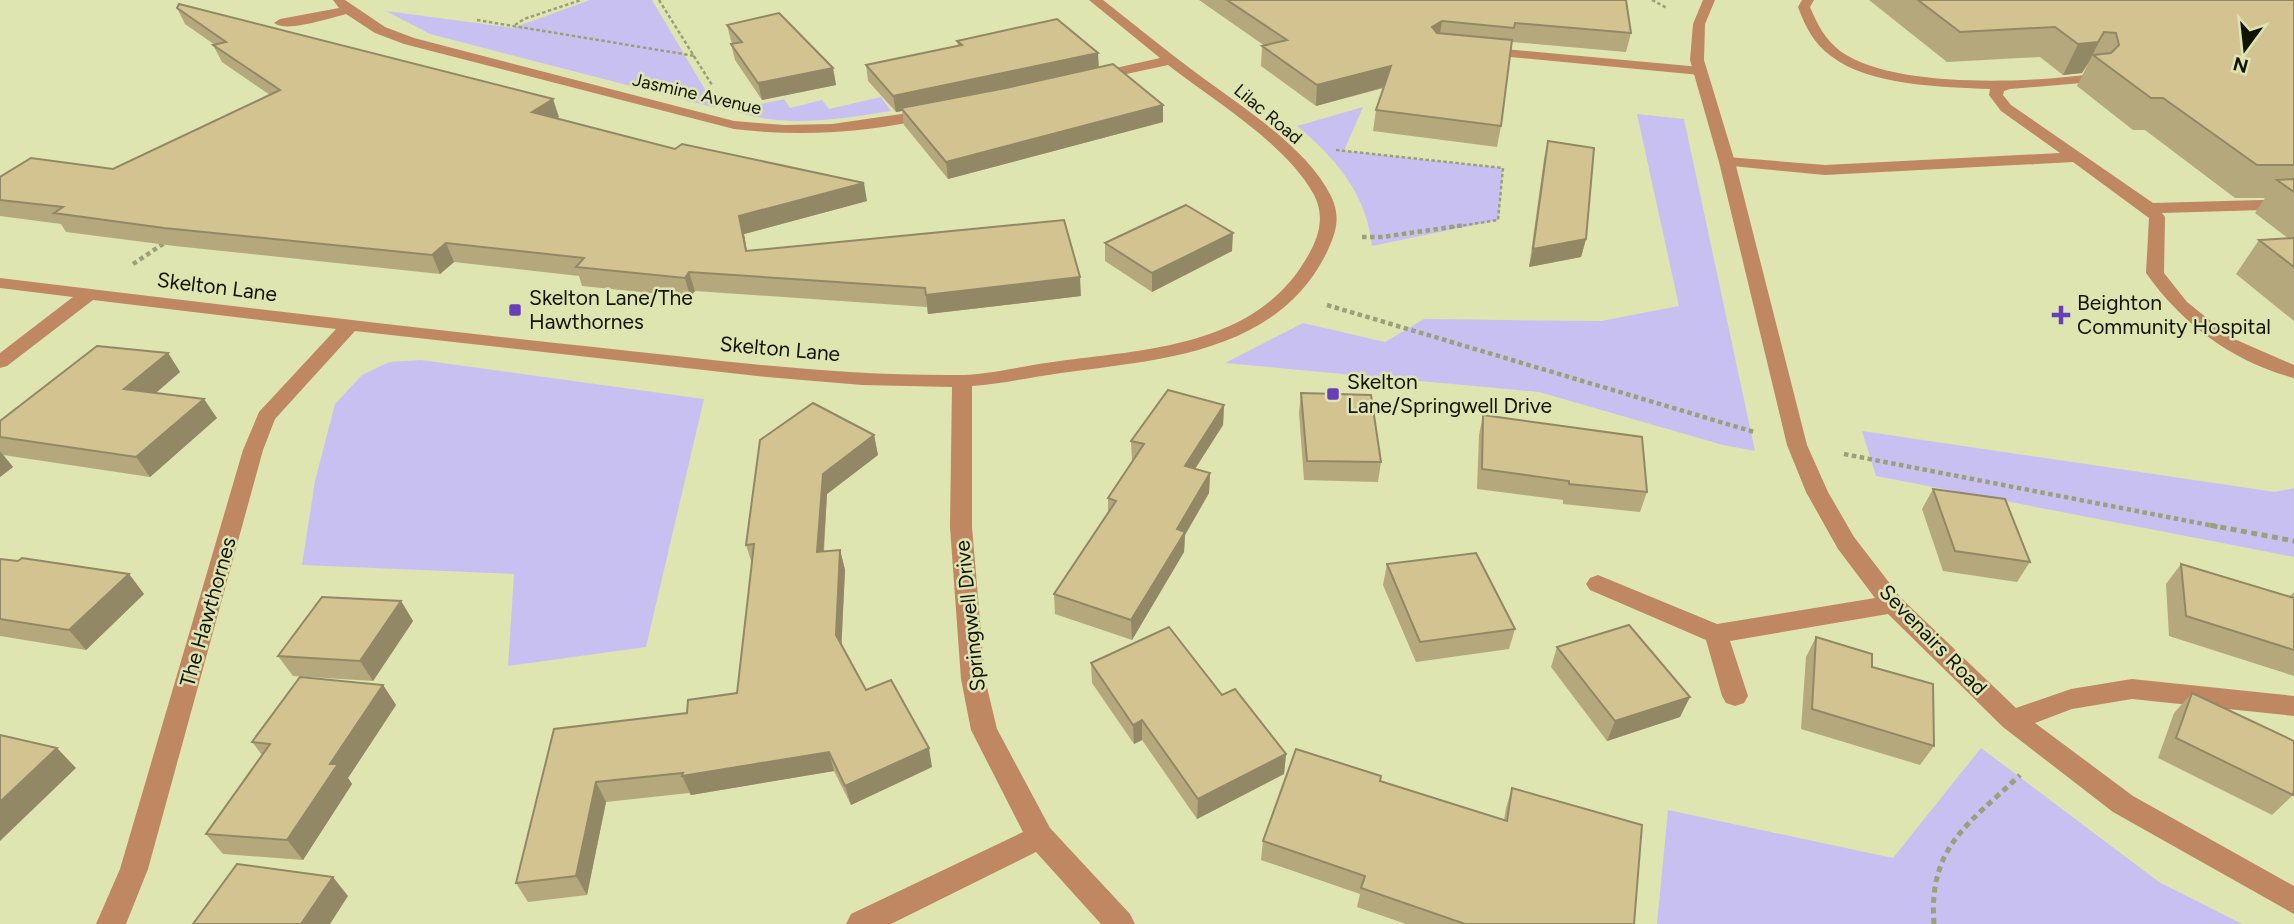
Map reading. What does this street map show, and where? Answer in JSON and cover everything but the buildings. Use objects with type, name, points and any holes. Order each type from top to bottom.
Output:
[{"type":"street","name":"Lilac Road","points":[[1095,0],[1279,145],[1311,178],[1324,197],[1330,216],[1326,235],[1307,275],[1292,294]]},
{"type":"street","name":"Sevenairs Road","points":[[1709,0],[1699,24],[1697,60],[1727,162],[1797,445],[1817,492],[1846,542],[1893,604],[2012,720],[2123,804],[2294,901]]},
{"type":"street","points":[[1808,0],[1804,7],[1814,33],[1842,57],[1877,72],[1960,82],[2011,84],[2088,79],[2094,73],[2094,68]]},
{"type":"street","name":"Jasmine Avenue","points":[[280,23],[308,20],[343,5],[380,30],[409,41],[734,125],[776,130],[845,129],[947,110]]},
{"type":"street","points":[[1466,50],[1700,71]]},
{"type":"street","points":[[1079,81],[1171,60]]},
{"type":"street","points":[[2011,84],[1997,88],[1996,94],[2006,108],[2157,217],[2155,272],[2181,306],[2225,342],[2294,372]]},
{"type":"street","points":[[1727,162],[1825,170],[2073,157]]},
{"type":"street","points":[[2148,208],[2294,204]]},
{"type":"street","name":"Skelton Lane","points":[[0,283],[350,326],[754,370],[857,378],[962,381],[1156,354],[1214,339],[1259,321],[1292,294]]},
{"type":"street","points":[[0,362],[89,294]]},
{"type":"street","name":"The Hawthornes","points":[[111,924],[134,869],[257,439],[266,417],[286,391],[350,326]]},
{"type":"street","name":"Springwell Drive","points":[[962,381],[961,527],[974,679],[984,730],[1040,837],[1120,924]]},
{"type":"street","points":[[1598,584],[1716,634],[1893,604]]},
{"type":"street","points":[[1716,634],[1735,696]]},
{"type":"street","points":[[2012,720],[2071,699],[2132,689],[2294,706]]},
{"type":"street","points":[[861,924],[1040,837]]},
{"type":"path","points":[[514,25],[524,19],[581,0]]},
{"type":"path","points":[[659,0],[734,125]]},
{"type":"path","points":[[474,20],[695,56]]},
{"type":"path","points":[[1279,145],[1503,168],[1498,220],[1382,237],[1326,235]]},
{"type":"path","points":[[89,294],[176,235]]},
{"type":"path","points":[[1934,924],[1931,901],[1943,856],[1978,815],[2049,748]]},
{"type":"shaded area","points":[[590,0],[652,0],[716,108],[430,34],[386,11],[513,28]]},
{"type":"shaded area","points":[[881,97],[891,111],[811,121],[771,119],[732,110],[784,99],[790,108],[822,100],[829,109]]},
{"type":"shaded area","points":[[1363,107],[1344,151],[1503,168],[1498,220],[1372,246],[1364,210],[1347,179],[1324,151],[1297,126]]},
{"type":"shaded area","points":[[1637,114],[1684,119],[1755,451],[1723,445],[1539,392],[1225,363],[1303,323],[1385,342],[1424,319],[1601,321],[1679,306]]},
{"type":"shaded area","points":[[421,360],[704,399],[646,647],[508,666],[514,574],[302,565],[315,481],[335,404],[362,375],[389,362]]},
{"type":"shaded area","points":[[1862,431],[2275,492],[2294,488],[2294,557],[1876,476]]},
{"type":"shaded area","points":[[1981,748],[2159,882],[2242,924],[1657,924],[1668,810],[1893,858]]},
{"type":"place","name":"Skelton Lane/The Hawthornes","points":[[515,310]]},
{"type":"place","name":"Beighton Community Hospital","points":[[2061,315]]},
{"type":"place","name":"Skelton Lane/Springwell Drive","points":[[1333,394]]}]
